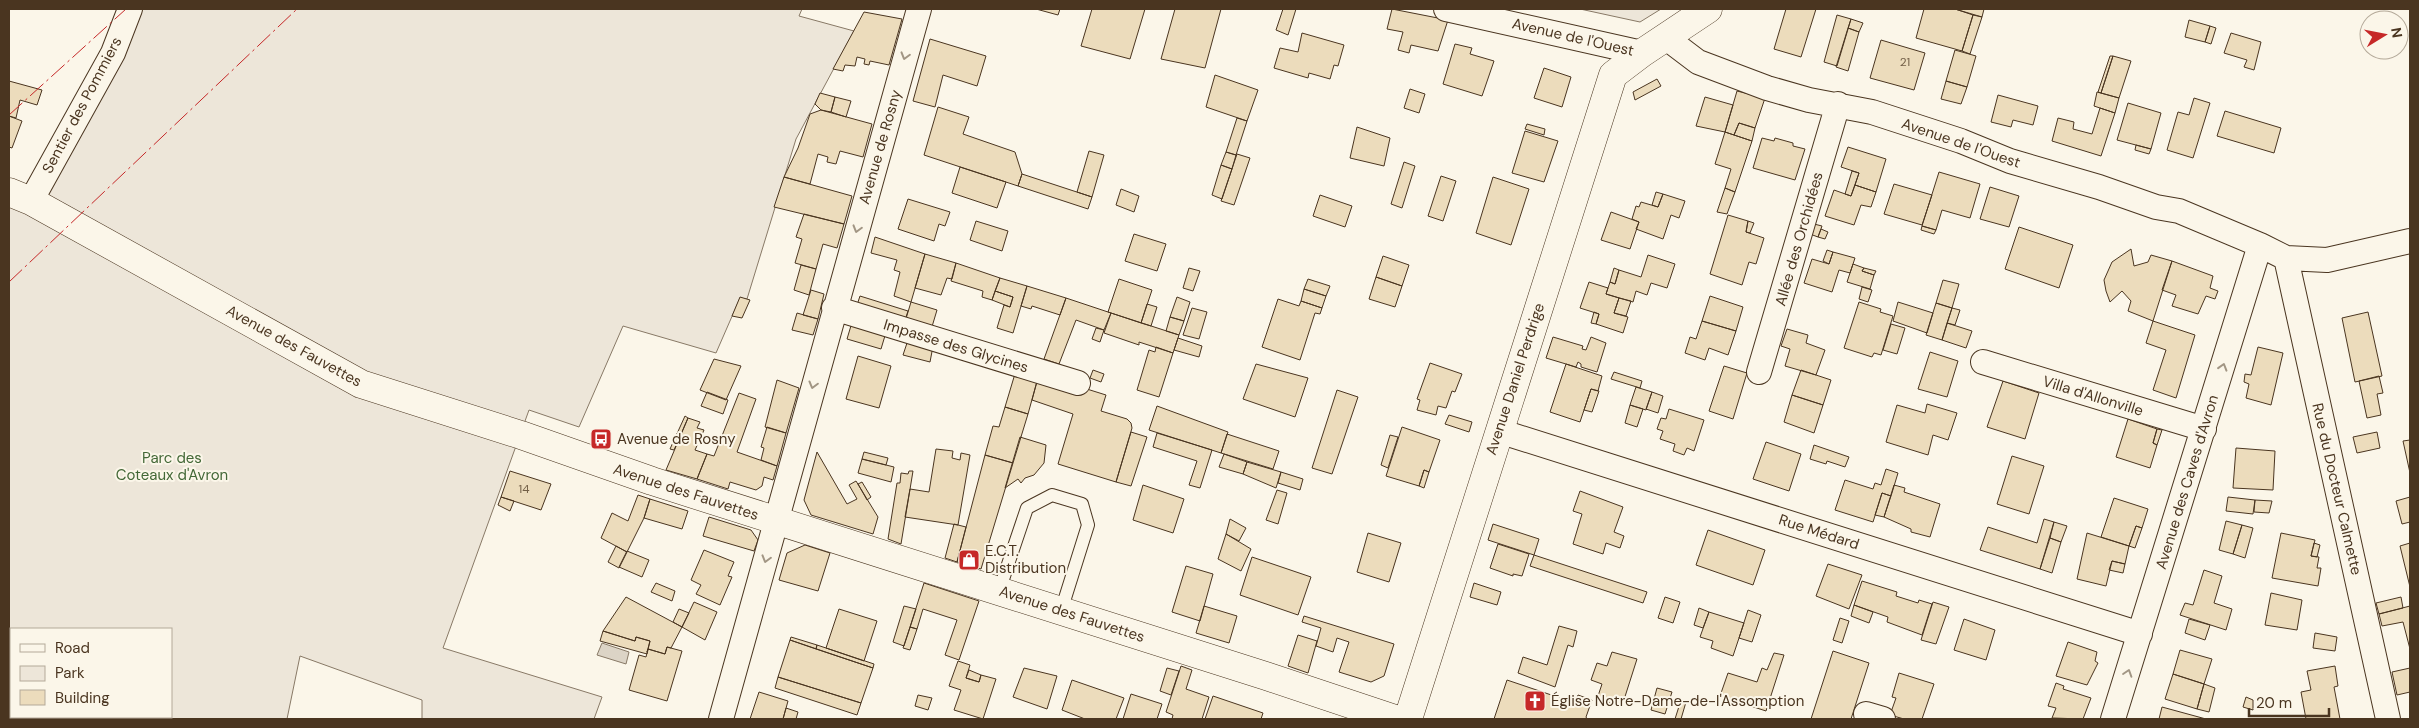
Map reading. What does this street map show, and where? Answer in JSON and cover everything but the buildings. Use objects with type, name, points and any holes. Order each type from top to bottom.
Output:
[{"type":"street","name":"Sentier des Pommiers","points":[[20,196],[113,53],[130,9]]},
{"type":"street","name":"Avenue de Rosny","points":[[721,719],[777,521],[834,308],[919,9]]},
{"type":"street","name":"Avenue de l'Ouest","points":[[1446,9],[1642,53]]},
{"type":"street","name":"Avenue Daniel Perdrige","points":[[1408,719],[1613,75],[1665,37],[1708,9]]},
{"type":"street","name":"Avenue de l'Ouest","points":[[1665,37],[1698,62],[1767,88],[1809,100],[1872,112],[1961,141],[2010,161],[2099,187],[2156,207],[2179,211],[2286,258]]},
{"type":"street","name":"Allée des Orchidées","points":[[1759,372],[1838,104]]},
{"type":"street","name":"Avenue des Fauvettes","points":[[20,196],[361,384],[777,521],[1360,706],[1395,719]]},
{"type":"street","points":[[2286,258],[2327,260],[2410,241]]},
{"type":"street","name":"Avenue des Caves d'Avron","points":[[2113,719],[2260,245]]},
{"type":"street","name":"Rue du Docteur Calmette","points":[[2286,258],[2388,719]]},
{"type":"street","name":"Impasse des Glycines","points":[[834,308],[1078,383]]},
{"type":"street","name":"Villa d'Allonville","points":[[1983,362],[2204,429]]},
{"type":"street","name":"Rue Médard","points":[[1499,431],[2140,634]]},
{"type":"lane","points":[[999,591],[1027,508],[1052,495],[1082,504],[1088,525],[1061,611]]},
{"type":"green space","name":"Parc des Coteaux d'Avron","points":[[130,9],[802,9],[799,16],[854,31],[796,139],[747,299],[740,298],[716,353],[623,326],[579,427],[529,410],[443,648],[602,697],[594,719],[422,719],[422,700],[300,656],[287,719],[9,719],[9,192],[31,200]]},
{"type":"green space","points":[[1580,9],[1661,9],[1640,22]]},
{"type":"shaded area","points":[[602,643],[629,652],[626,664],[597,655]]},
{"type":"power","points":[[9,115],[126,9]]},
{"type":"power","points":[[9,282],[297,9]]},
{"type":"place","name":"Avenue de Rosny","points":[[601,439]]},
{"type":"place","name":"E.C.T. Distribution","points":[[969,560]]},
{"type":"place","name":"Église Notre-Dame-de-l'Assomption","points":[[1535,701]]}]
